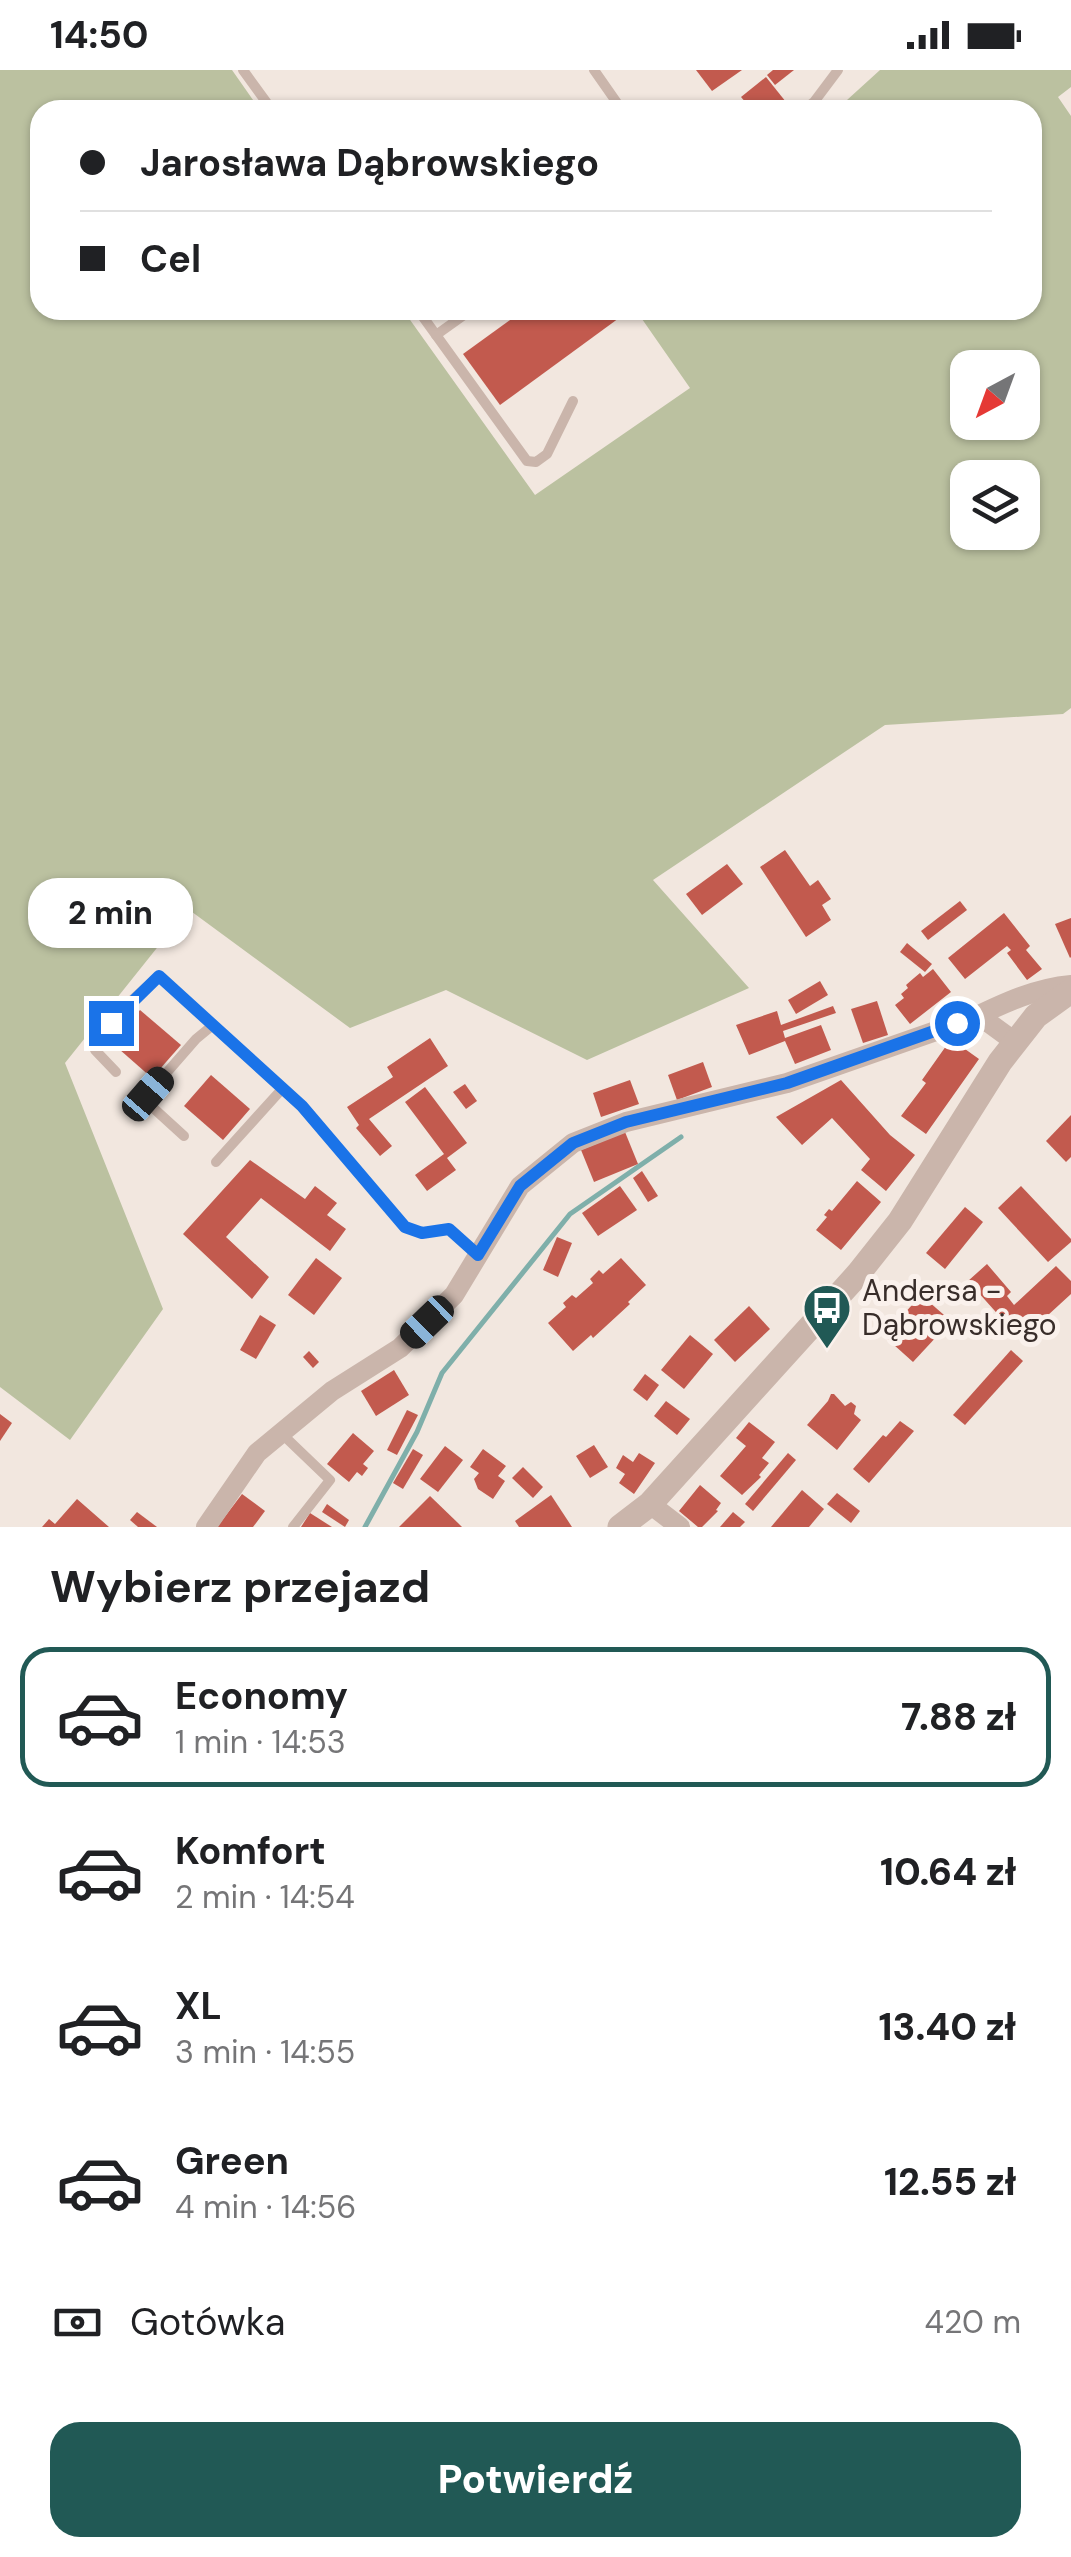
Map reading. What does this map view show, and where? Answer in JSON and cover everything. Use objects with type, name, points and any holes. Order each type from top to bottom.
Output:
[{"type":"street","points":[[206,1527],[258,1454],[332,1391],[400,1348],[454,1295],[520,1186],[573,1143],[626,1122],[787,1083],[1052,987],[1071,988]]},
{"type":"street","points":[[620,1527],[650,1504],[812,1326],[900,1221],[1000,1062],[1036,1016],[1071,988]]},
{"type":"street","points":[[1002,1004],[1019,1020],[1015,1042]]},
{"type":"street","points":[[973,1018],[990,1023],[1015,1042]]},
{"type":"street","points":[[650,1504],[680,1527]]},
{"type":"lane","points":[[243,70],[265,100]]},
{"type":"lane","points":[[594,70],[615,100]]},
{"type":"lane","points":[[816,100],[838,70]]},
{"type":"lane","points":[[425,320],[531,463],[547,454],[573,401]]},
{"type":"lane","points":[[436,335],[457,320]]},
{"type":"lane","points":[[116,1072],[95,1050],[96,1044],[111,1023],[159,976],[302,1106],[405,1227],[422,1233],[449,1229],[478,1255]]},
{"type":"lane","points":[[184,1136],[150,1105],[148,1094],[196,1039],[213,1026]]},
{"type":"lane","points":[[216,1162],[282,1089]]},
{"type":"lane","points":[[282,1433],[330,1480],[292,1527]]},
{"type":"green space","points":[[0,70],[232,70],[253,100],[30,100],[30,320],[410,320],[535,495],[690,388],[643,320],[1042,320],[1042,100],[847,100],[880,70],[1071,70],[1071,87],[1058,97],[1071,116],[1071,708],[1063,714],[885,725],[653,880],[749,988],[587,1060],[446,990],[350,1028],[188,909],[65,1063],[163,1309],[70,1440],[0,1387]]},
{"type":"building","points":[[696,70],[742,70],[712,91]]},
{"type":"building","points":[[773,70],[794,70],[775,85],[767,75]]},
{"type":"building","points":[[766,77],[784,100],[744,100],[741,97]]},
{"type":"building","points":[[510,320],[616,320],[500,405],[463,354]]},
{"type":"building","points":[[785,850],[810,886],[818,880],[831,899],[822,905],[831,920],[806,937],[760,867]]},
{"type":"building","points":[[727,864],[743,884],[702,915],[686,894]]},
{"type":"building","points":[[960,901],[967,910],[928,940],[921,931]]},
{"type":"building","points":[[1004,913],[1042,969],[1027,980],[1007,953],[1011,950],[1007,946],[965,979],[948,958]]},
{"type":"building","points":[[1071,918],[1071,957],[1070,958],[1055,924]]},
{"type":"building","points":[[907,943],[932,964],[925,972],[900,952]]},
{"type":"building","points":[[933,969],[951,992],[910,1024],[895,1005],[904,998],[901,994],[908,988],[906,985],[920,973],[923,977]]},
{"type":"building","points":[[820,981],[828,995],[796,1014],[788,1000]]},
{"type":"building","points":[[877,1001],[888,1035],[863,1043],[851,1009]]},
{"type":"building","points":[[833,1006],[836,1013],[783,1031],[785,1038],[821,1025],[831,1050],[795,1064],[785,1041],[749,1055],[736,1025],[777,1011],[781,1025]]},
{"type":"building","points":[[140,1010],[181,1045],[152,1078],[111,1042]]},
{"type":"building","points":[[430,1038],[448,1066],[369,1119],[392,1146],[380,1156],[356,1128],[359,1125],[347,1107],[393,1077],[387,1067]]},
{"type":"building","points":[[951,1039],[979,1059],[926,1134],[901,1116]]},
{"type":"building","points":[[703,1062],[712,1087],[677,1100],[668,1075]]},
{"type":"building","points":[[211,1075],[250,1109],[223,1140],[184,1106]]},
{"type":"building","points":[[630,1080],[639,1104],[601,1117],[593,1093]]},
{"type":"building","points":[[841,1080],[890,1135],[915,1155],[886,1191],[861,1170],[870,1159],[832,1118],[802,1145],[776,1117]]},
{"type":"building","points":[[465,1084],[477,1101],[466,1109],[453,1092]]},
{"type":"building","points":[[425,1087],[467,1143],[447,1158],[456,1170],[427,1191],[415,1175],[444,1154],[405,1102]]},
{"type":"building","points":[[1071,1115],[1071,1157],[1066,1162],[1046,1141]]},
{"type":"building","points":[[625,1132],[638,1164],[594,1182],[581,1150]]},
{"type":"building","points":[[250,1160],[305,1199],[315,1186],[337,1203],[327,1215],[346,1229],[330,1251],[261,1198],[226,1237],[269,1277],[252,1299],[183,1234]]},
{"type":"building","points":[[642,1171],[658,1196],[648,1202],[633,1178]]},
{"type":"building","points":[[857,1181],[881,1202],[841,1250],[816,1230],[829,1209],[832,1211]]},
{"type":"building","points":[[620,1186],[637,1210],[598,1236],[582,1213]]},
{"type":"building","points":[[1021,1186],[1071,1239],[1048,1262],[998,1208]]},
{"type":"building","points":[[965,1207],[983,1222],[945,1269],[926,1253]]},
{"type":"building","points":[[557,1237],[572,1243],[558,1277],[543,1270]]},
{"type":"building","points":[[316,1258],[342,1278],[314,1315],[288,1295]]},
{"type":"building","points":[[621,1258],[646,1285],[593,1338],[591,1335],[573,1351],[548,1323],[566,1307],[563,1303],[572,1295],[576,1298],[593,1283],[590,1279],[599,1270],[603,1274]]},
{"type":"building","points":[[987,1264],[1011,1292],[1007,1296],[1014,1305],[1056,1266],[1071,1281],[1071,1294],[1035,1327],[1026,1318],[1012,1330],[968,1281]]},
{"type":"building","points":[[921,1295],[951,1321],[913,1362],[884,1336]]},
{"type":"building","points":[[749,1306],[770,1329],[735,1362],[714,1340]]},
{"type":"building","points":[[260,1315],[276,1325],[256,1359],[240,1350]]},
{"type":"building","points":[[690,1335],[713,1354],[684,1389],[661,1370]]},
{"type":"building","points":[[1011,1350],[1023,1361],[965,1425],[953,1415]]},
{"type":"building","points":[[309,1351],[319,1362],[313,1368],[303,1357]]},
{"type":"building","points":[[394,1370],[409,1395],[376,1416],[361,1391]]},
{"type":"building","points":[[645,1374],[659,1385],[647,1401],[633,1390]]},
{"type":"building","points":[[831,1394],[845,1406],[851,1402],[856,1406],[854,1414],[861,1420],[837,1450],[807,1425]]},
{"type":"building","points":[[666,1401],[690,1419],[677,1435],[654,1416]]},
{"type":"building","points":[[407,1410],[418,1415],[397,1455],[387,1450]]},
{"type":"building","points":[[0,1414],[12,1423],[0,1441]]},
{"type":"building","points":[[900,1421],[914,1431],[869,1483],[853,1469]]},
{"type":"building","points":[[749,1422],[775,1442],[762,1458],[769,1463],[761,1477],[742,1495],[720,1476],[746,1446],[736,1438]]},
{"type":"building","points":[[353,1433],[374,1451],[363,1464],[368,1468],[362,1476],[357,1472],[349,1482],[327,1464]]},
{"type":"building","points":[[594,1445],[608,1467],[590,1478],[576,1456]]},
{"type":"building","points":[[445,1446],[463,1460],[438,1492],[420,1479]]},
{"type":"building","points":[[413,1449],[423,1455],[403,1489],[393,1483]]},
{"type":"building","points":[[483,1449],[506,1466],[498,1476],[505,1481],[493,1499],[478,1489],[474,1479],[479,1473],[470,1467]]},
{"type":"building","points":[[639,1453],[655,1463],[634,1494],[619,1483],[625,1474],[616,1468],[623,1455],[633,1462]]},
{"type":"building","points":[[788,1453],[796,1460],[753,1511],[745,1504]]},
{"type":"building","points":[[523,1467],[543,1487],[533,1498],[512,1478]]},
{"type":"building","points":[[700,1485],[721,1503],[718,1511],[698,1527],[679,1511]]},
{"type":"building","points":[[802,1490],[824,1509],[809,1527],[771,1527]]},
{"type":"building","points":[[837,1493],[860,1511],[851,1523],[827,1504]]},
{"type":"building","points":[[242,1494],[265,1511],[253,1527],[217,1527]]},
{"type":"building","points":[[551,1495],[572,1527],[519,1527],[515,1521]]},
{"type":"building","points":[[430,1496],[458,1523],[462,1527],[399,1527]]},
{"type":"building","points":[[77,1499],[109,1527],[42,1527],[49,1519],[55,1524]]},
{"type":"building","points":[[327,1504],[349,1520],[345,1527],[322,1512]]},
{"type":"building","points":[[137,1512],[157,1527],[138,1527],[130,1520]]},
{"type":"building","points":[[733,1512],[745,1522],[740,1527],[720,1527]]},
{"type":"building","points":[[310,1513],[332,1527],[301,1527]]},
{"type":"waterway","points":[[365,1527],[417,1432],[442,1373],[570,1214],[681,1137]]},
{"type":"place","name":"Andersa - Dąbrowskiego","points":[[827,1350]]},
{"type":"route","points":[[111,1023],[159,976],[302,1106],[405,1227],[422,1233],[449,1229],[478,1255],[520,1186],[573,1143],[626,1122],[787,1083],[957,1023]]}]
